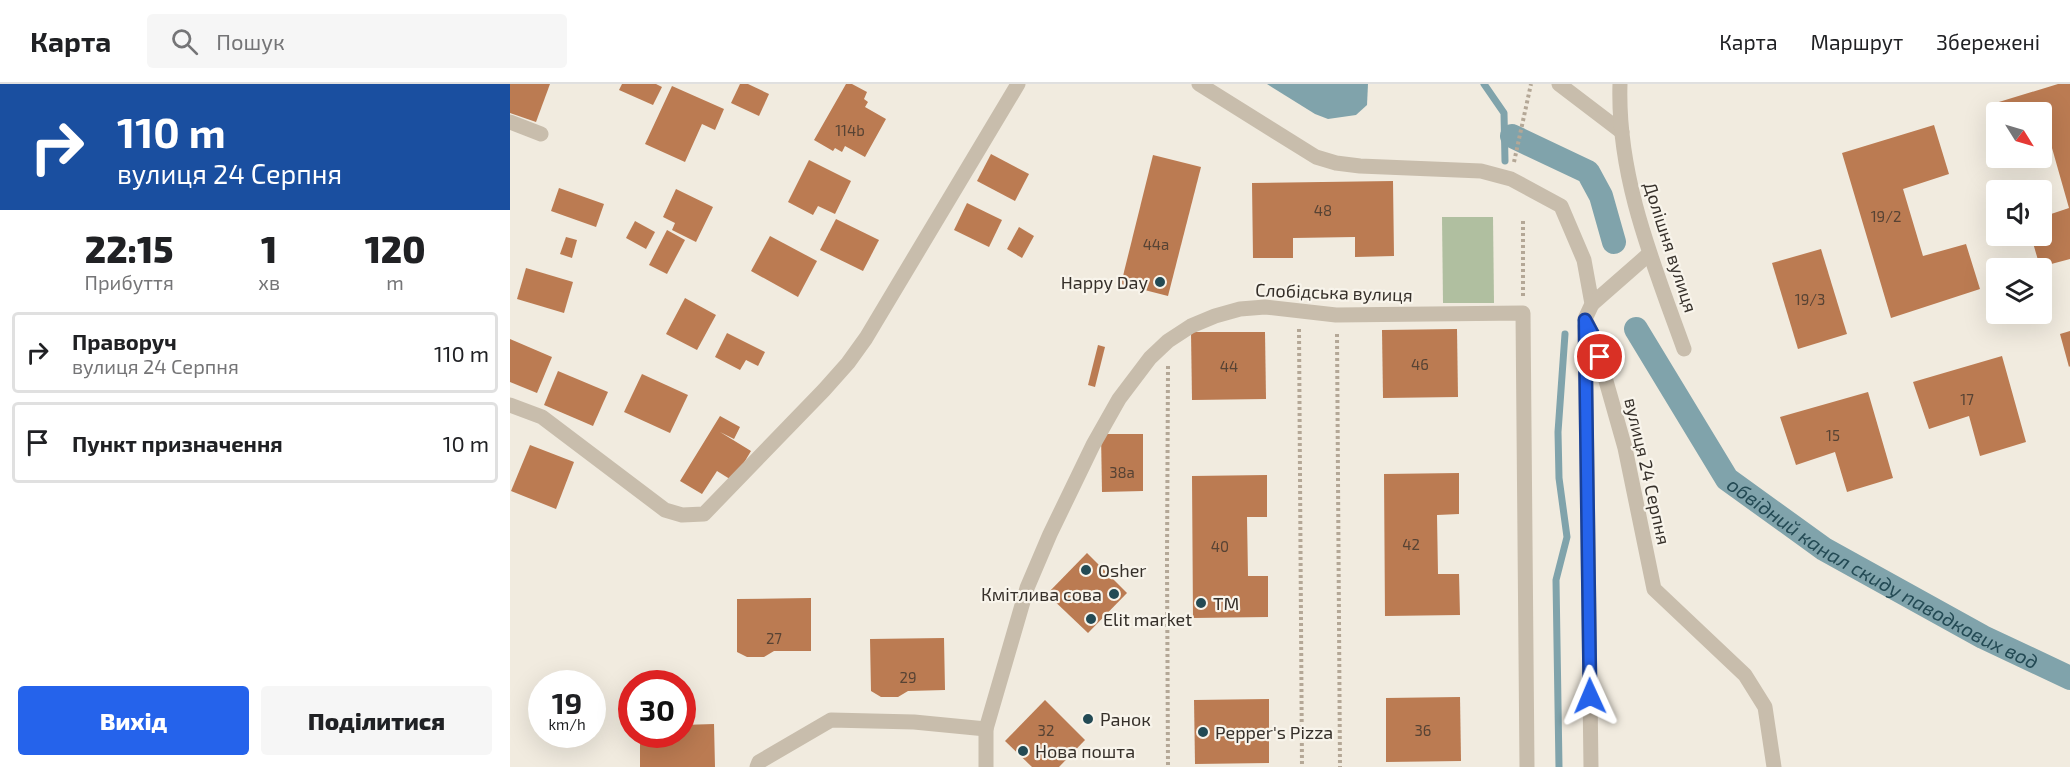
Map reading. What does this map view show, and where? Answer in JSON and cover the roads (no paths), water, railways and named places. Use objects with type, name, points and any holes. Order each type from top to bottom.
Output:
[{"type":"street","points":[[510,405],[542,417],[664,510],[682,515],[704,514],[848,363],[866,338],[1018,84]]},
{"type":"street","points":[[1199,84],[1316,157],[1360,166],[1481,171],[1511,179],[1561,207],[1584,260],[1592,304]]},
{"type":"street","points":[[1559,84],[1622,132]]},
{"type":"street","name":"Долішня вулиця","points":[[1620,84],[1622,132],[1632,200],[1684,349]]},
{"type":"street","points":[[510,122],[541,134]]},
{"type":"street","points":[[1591,767],[1585,320],[1592,304],[1649,254]]},
{"type":"street","name":"Слобідська вулиця","points":[[986,767],[986,729],[1027,588],[1066,496],[1119,399],[1150,358],[1168,341],[1191,326],[1240,309],[1265,307],[1336,315],[1523,313],[1527,767]]},
{"type":"street","name":"вулиця 24 Серпня","points":[[1585,320],[1593,335],[1625,448],[1654,589],[1746,675],[1764,707],[1774,767]]},
{"type":"street","points":[[757,767],[759,762],[831,720],[914,722],[986,729]]},
{"type":"water","points":[[1267,84],[1368,84],[1367,105],[1356,115],[1328,119],[1315,114]]},
{"type":"waterway","points":[[1484,84],[1504,113],[1505,161]]},
{"type":"waterway","name":"обвідний канал скиду паводкових вод","points":[[1512,136],[1588,172],[1601,196],[1614,242]]},
{"type":"waterway","name":"обвідний канал скиду паводкових вод","points":[[1636,329],[1727,479],[1824,549],[1983,637],[2070,678]]},
{"type":"waterway","points":[[1559,767],[1556,580],[1567,537],[1559,478],[1558,432],[1565,334]]},
{"type":"place","name":"Happy Day","points":[[1160,282]]},
{"type":"place","name":"Osher","points":[[1086,570]]},
{"type":"place","name":"Кмітлива сова","points":[[1114,594]]},
{"type":"place","name":"TM","points":[[1201,603]]},
{"type":"place","name":"Elit market","points":[[1091,619]]},
{"type":"place","name":"Ранок","points":[[1088,719]]},
{"type":"place","name":"Pepper's Pizza","points":[[1203,732]]},
{"type":"place","name":"Нова пошта","points":[[1023,751]]}]
